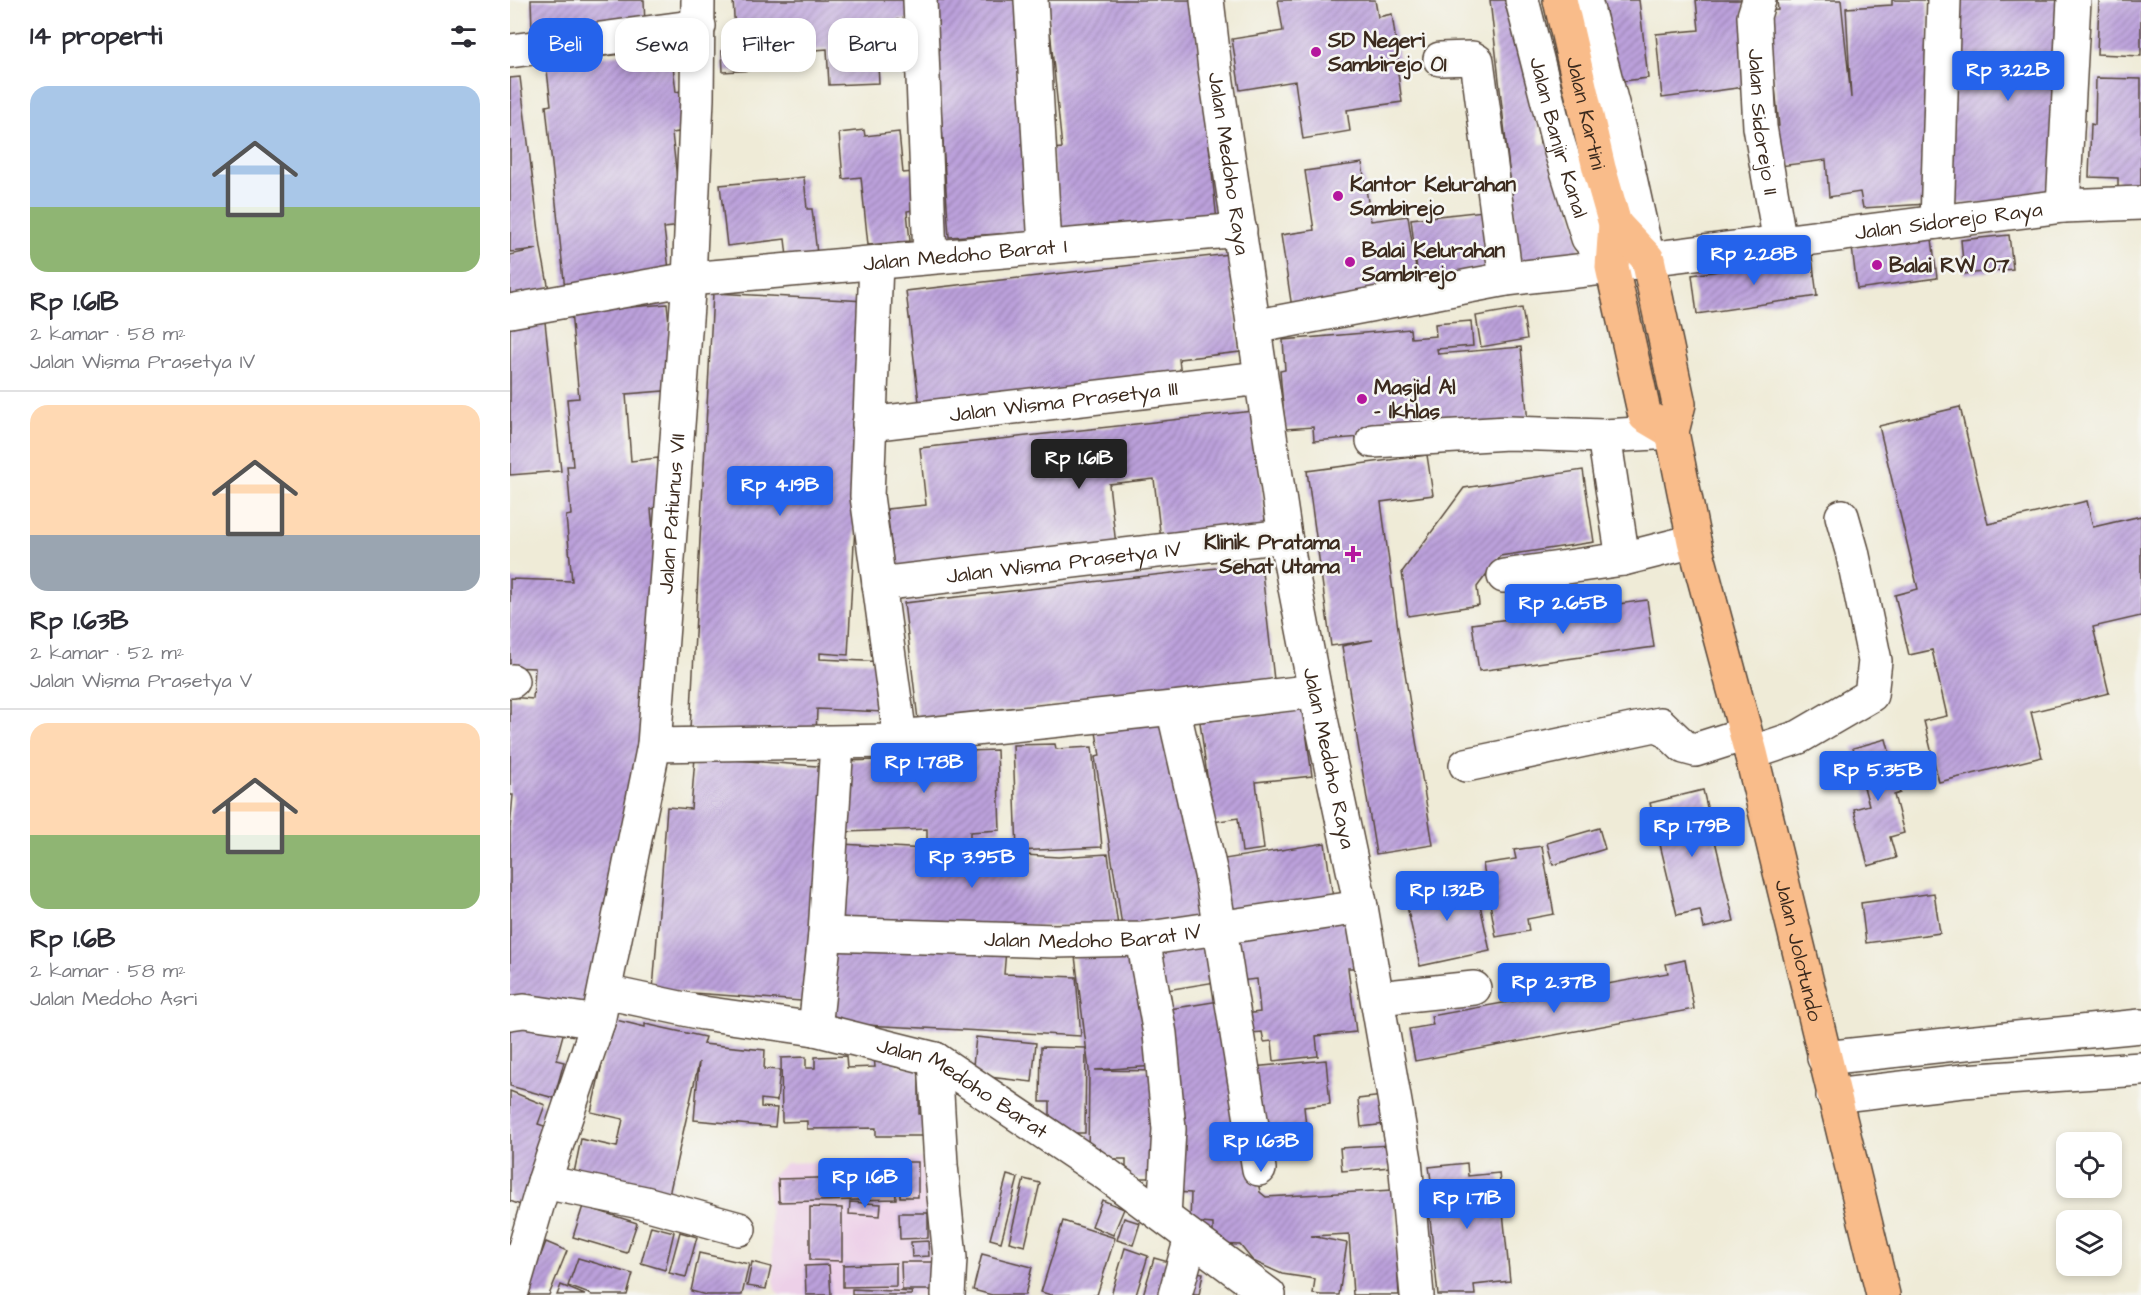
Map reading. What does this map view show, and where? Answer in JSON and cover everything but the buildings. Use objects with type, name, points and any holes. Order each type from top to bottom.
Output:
[{"type":"main road","name":"Jalan Kartini","points":[[1560,0],[1599,168],[1615,224]]},
{"type":"main road","points":[[1615,224],[1612,267],[1645,416],[1672,432]]},
{"type":"main road","points":[[1615,224],[1648,259]]},
{"type":"main road","name":"Jalan Jolotundo","points":[[1648,259],[1679,404],[1672,432],[1694,541],[1748,744],[1883,1295]]},
{"type":"street","points":[[920,0],[930,257]]},
{"type":"street","points":[[1031,0],[1045,247]]},
{"type":"street","name":"Jalan Medoho Raya","points":[[1207,0],[1215,69],[1285,536],[1315,691],[1362,907],[1405,1160],[1417,1295]]},
{"type":"street","name":"Jalan Banjir Kanal","points":[[1522,0],[1558,142],[1588,238],[1612,267]]},
{"type":"street","points":[[1585,0],[1623,146],[1648,259]]},
{"type":"street","name":"Jalan Sidorejo II","points":[[1759,0],[1754,16],[1760,127],[1780,243]]},
{"type":"street","points":[[1937,222],[1944,0]]},
{"type":"street","points":[[2063,206],[2074,0]]},
{"type":"street","points":[[510,51],[698,13]]},
{"type":"street","name":"Jalan Patiunus VII","points":[[511,1295],[543,1182],[602,1007],[654,745],[689,279],[698,13]]},
{"type":"street","points":[[1440,59],[1472,58],[1477,61],[1506,279]]},
{"type":"street","name":"Jalan Sidorejo Raya","points":[[1612,267],[1648,259],[2063,206],[2141,203]]},
{"type":"street","name":"Jalan Medoho Barat I","points":[[510,311],[689,279],[1240,230]]},
{"type":"street","points":[[876,263],[867,495],[900,737]]},
{"type":"street","points":[[1253,327],[1506,279],[1612,267]]},
{"type":"street","name":"Jalan Wisma Prasetya III","points":[[869,424],[1260,378]]},
{"type":"street","points":[[1373,441],[1508,434],[1604,436],[1672,432]]},
{"type":"street","points":[[1604,436],[1623,559]]},
{"type":"street","points":[[1466,765],[1660,724],[1684,747],[1695,750],[1799,737],[1871,695],[1875,661],[1852,550],[1842,516]]},
{"type":"street","name":"Jalan Wisma Prasetya IV","points":[[879,584],[1285,536]]},
{"type":"street","points":[[1504,576],[1623,559],[1694,541]]},
{"type":"street","points":[[654,745],[891,741],[900,737],[1315,691]]},
{"type":"street","points":[[1173,708],[1211,874],[1259,1169]]},
{"type":"street","points":[[815,1029],[825,934],[837,743]]},
{"type":"street","name":"Jalan Medoho Barat IV","points":[[825,934],[1043,940],[1143,939],[1219,930],[1362,907]]},
{"type":"street","points":[[1143,939],[1160,1034],[1169,1129],[1164,1216]]},
{"type":"street","points":[[1378,998],[1474,988]]},
{"type":"street","name":"Jalan Medoho Barat","points":[[510,1013],[602,1007],[703,1013],[815,1029],[935,1059],[1106,1174],[1269,1295]]},
{"type":"street","points":[[1824,1058],[2141,1026]]},
{"type":"street","points":[[935,1059],[941,1165],[950,1258],[948,1295]]},
{"type":"street","points":[[1833,1096],[1963,1081],[2141,1069]]},
{"type":"street","points":[[543,1182],[645,1203],[740,1229]]},
{"type":"street","points":[[1175,1295],[1191,1238]]},
{"type":"shaded area","points":[[922,1158],[927,1204],[946,1245],[947,1295],[780,1295],[775,1290],[767,1180],[786,1163]]},
{"type":"place","name":"SD Negeri Sambirejo 01","points":[[1316,52]]},
{"type":"place","name":"Kantor Kelurahan Sambirejo","points":[[1338,196]]},
{"type":"place","name":"Balai Kelurahan Sambirejo","points":[[1350,262]]},
{"type":"place","name":"Balai RW 07","points":[[1877,265]]},
{"type":"place","name":"Masjid Al - Ikhlas","points":[[1362,399]]},
{"type":"place","name":"Klinik Pratama Sehat Utama","points":[[1353,554]]}]
